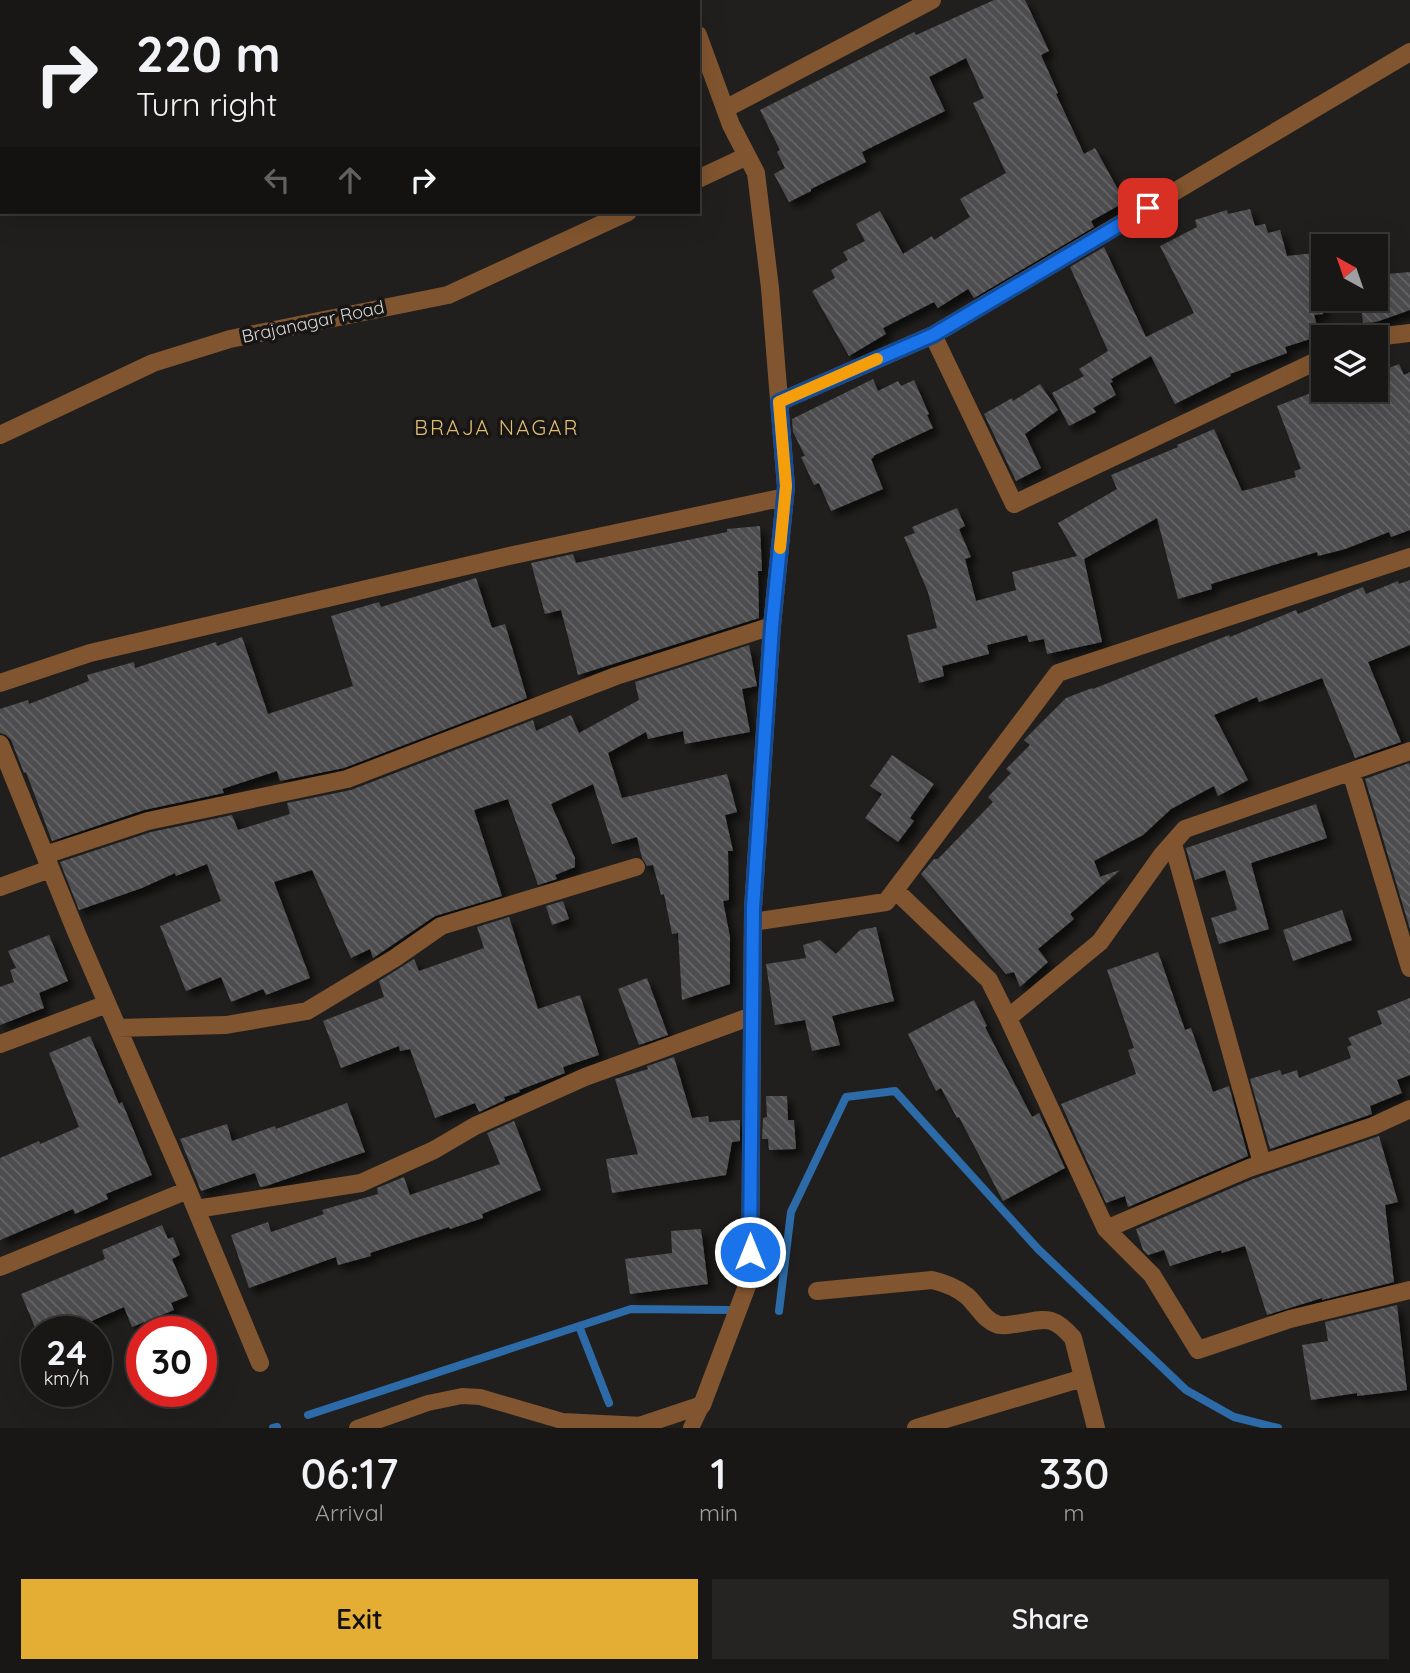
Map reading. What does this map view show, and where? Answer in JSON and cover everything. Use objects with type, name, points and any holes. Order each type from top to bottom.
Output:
[{"type":"street","points":[[725,109],[932,0]]},
{"type":"street","points":[[638,1426],[702,1405],[750,1278],[753,922],[772,626],[786,486],[770,288],[756,173],[731,125],[700,40]]},
{"type":"street","points":[[779,402],[933,335],[1410,52]]},
{"type":"street","points":[[700,178],[747,156]]},
{"type":"street","name":"Brajanagar Road","points":[[0,435],[153,363],[230,339],[448,295],[624,214]]},
{"type":"street","points":[[1388,336],[1410,334]]},
{"type":"street","points":[[933,335],[1014,504],[1311,364]]},
{"type":"street","points":[[0,683],[90,653],[509,556],[785,497]]},
{"type":"street","points":[[753,922],[886,902],[1058,673],[1410,557]]},
{"type":"street","points":[[0,887],[48,862],[148,821],[347,779],[616,676],[772,626]]},
{"type":"street","points":[[0,744],[76,934],[260,1363]]},
{"type":"street","points":[[1008,1017],[1100,942],[1162,855],[1185,830],[1410,751]]},
{"type":"street","points":[[1351,772],[1410,968]]},
{"type":"street","points":[[1173,844],[1262,1163]]},
{"type":"street","points":[[118,1028],[226,1026],[307,1011],[395,958],[441,926],[636,867]]},
{"type":"street","points":[[895,890],[989,980],[1106,1229],[1152,1275],[1198,1350],[1290,1319],[1410,1290]]},
{"type":"street","points":[[0,1044],[107,1004]]},
{"type":"street","points":[[196,1209],[361,1183],[434,1150],[475,1126],[585,1077],[752,1016]]},
{"type":"street","points":[[1106,1229],[1262,1163],[1373,1126],[1410,1109]]},
{"type":"street","points":[[0,1267],[188,1190]]},
{"type":"street","points":[[817,1291],[932,1280],[949,1284],[966,1296],[990,1321],[1001,1326],[1053,1321],[1073,1338],[1096,1428]]},
{"type":"street","points":[[916,1428],[1083,1378]]},
{"type":"lane","points":[[357,1428],[428,1403],[462,1396],[480,1397],[562,1421],[638,1426]]},
{"type":"lane","points":[[691,1428],[702,1405]]},
{"type":"building","points":[[994,0],[1025,0],[1049,51],[1041,55],[1084,154],[1095,148],[1125,202],[1091,221],[1094,227],[974,298],[968,289],[938,308],[934,302],[883,328],[886,334],[849,356],[812,291],[835,278],[831,270],[848,260],[843,252],[865,241],[856,224],[880,211],[903,254],[932,236],[934,240],[970,217],[960,199],[1006,173],[973,103],[984,98],[966,58],[929,77],[945,111],[862,152],[866,162],[789,202],[774,174],[785,168],[777,152],[780,150],[760,110],[914,32],[916,35]]},
{"type":"building","points":[[1250,209],[1255,226],[1265,224],[1268,233],[1280,230],[1287,256],[1311,253],[1311,312],[1323,314],[1314,315],[1317,325],[1311,325],[1311,339],[1285,347],[1287,353],[1230,374],[1231,376],[1175,404],[1151,356],[1111,379],[1113,382],[1110,383],[1116,395],[1093,408],[1096,412],[1069,426],[1052,393],[1084,376],[1079,369],[1108,351],[1070,267],[1104,247],[1146,337],[1194,313],[1160,246],[1197,227],[1195,220],[1227,210],[1228,214]]},
{"type":"building","points":[[1410,272],[1410,310],[1376,322],[1363,323],[1362,312],[1388,312],[1388,274]]},
{"type":"building","points":[[1399,364],[1404,375],[1410,372],[1410,530],[1391,537],[1389,532],[1318,556],[1317,552],[1211,584],[1212,589],[1178,599],[1157,518],[1084,559],[1102,642],[1047,654],[1044,639],[1029,642],[1027,635],[987,645],[989,654],[942,666],[944,676],[919,683],[907,635],[937,628],[928,592],[904,537],[915,533],[912,527],[957,508],[965,526],[959,529],[971,557],[965,559],[976,601],[1016,590],[1012,572],[1077,556],[1058,523],[1117,489],[1111,475],[1214,429],[1242,491],[1296,477],[1294,471],[1301,469],[1277,406],[1311,393],[1311,402],[1388,402],[1388,368]]},
{"type":"building","points":[[873,379],[878,391],[898,381],[901,386],[914,380],[933,428],[873,456],[871,459],[883,489],[831,511],[819,483],[814,485],[801,457],[805,456],[793,432],[792,419]]},
{"type":"building","points":[[1040,384],[1058,410],[1025,434],[1041,468],[1016,481],[984,414],[1012,398],[1013,401]]},
{"type":"building","points":[[760,526],[762,571],[758,571],[759,618],[578,675],[561,610],[545,614],[531,563],[573,554],[576,563],[727,532],[727,529]]},
{"type":"building","points":[[476,578],[492,628],[505,624],[527,698],[344,768],[280,781],[277,771],[222,789],[224,793],[144,810],[52,841],[11,740],[0,733],[0,709],[28,700],[29,704],[89,681],[87,675],[134,662],[135,668],[216,642],[217,646],[242,637],[268,714],[353,686],[331,616],[379,602],[381,607]]},
{"type":"building","points":[[1410,580],[1410,645],[1368,662],[1401,742],[1355,758],[1322,678],[1259,702],[1257,697],[1214,715],[1248,780],[1218,796],[1214,786],[1171,809],[1143,835],[1094,861],[1099,877],[1120,870],[1070,914],[1074,919],[1038,949],[1048,962],[1020,987],[1014,972],[1006,974],[921,874],[993,802],[988,797],[1011,773],[1006,769],[1030,745],[1024,740],[1066,698],[1296,610],[1298,614],[1363,587],[1366,594],[1398,581],[1399,584]]},
{"type":"building","points":[[749,645],[757,686],[742,689],[750,732],[685,744],[683,731],[648,739],[646,732],[608,753],[622,798],[727,774],[737,812],[725,815],[733,851],[728,851],[729,900],[723,901],[730,937],[730,984],[682,1000],[678,933],[672,934],[664,894],[661,895],[653,865],[647,866],[642,858],[637,837],[612,844],[593,784],[551,804],[575,858],[575,867],[555,875],[557,879],[538,885],[508,799],[474,810],[502,896],[435,916],[373,958],[370,949],[351,958],[312,870],[274,882],[310,978],[266,995],[263,989],[231,1002],[221,977],[186,991],[160,926],[221,901],[207,864],[176,876],[175,873],[142,888],[79,910],[60,862],[151,832],[232,815],[238,830],[290,814],[287,803],[351,790],[533,720],[536,731],[571,715],[579,733],[639,700],[635,682]]},
{"type":"building","points":[[892,755],[934,784],[910,818],[914,821],[898,842],[865,818],[882,794],[870,786]]},
{"type":"building","points":[[1409,763],[1410,766],[1410,929],[1365,779]]},
{"type":"building","points":[[1316,804],[1327,838],[1251,863],[1269,929],[1219,944],[1211,918],[1237,910],[1225,870],[1195,880],[1186,848]]},
{"type":"building","points":[[563,901],[569,919],[552,925],[546,906]]},
{"type":"building","points":[[1342,910],[1352,940],[1293,961],[1283,930]]},
{"type":"building","points":[[509,917],[538,1009],[580,995],[599,1055],[563,1067],[565,1073],[519,1090],[520,1092],[504,1097],[505,1100],[479,1112],[475,1103],[435,1118],[410,1049],[400,1051],[399,1046],[341,1068],[323,1021],[384,997],[379,981],[414,959],[419,971],[484,948],[477,927]]},
{"type":"building","points":[[876,927],[894,1001],[832,1016],[840,1045],[812,1051],[805,1020],[775,1025],[766,964],[806,958],[803,945],[820,940],[836,954],[860,930]]},
{"type":"building","points":[[49,935],[68,981],[39,993],[44,1008],[0,1025],[0,987],[14,982],[10,970],[16,968],[8,951]]},
{"type":"building","points":[[1158,952],[1185,1030],[1191,1028],[1213,1092],[1229,1086],[1248,1156],[1128,1207],[1125,1196],[1106,1203],[1061,1104],[1136,1074],[1128,1050],[1134,1048],[1107,970]]},
{"type":"building","points":[[647,978],[668,1035],[639,1045],[618,989]]},
{"type":"building","points":[[1410,998],[1410,1075],[1397,1080],[1402,1093],[1370,1106],[1372,1114],[1270,1149],[1250,1079],[1280,1070],[1282,1075],[1297,1070],[1299,1078],[1351,1058],[1347,1047],[1352,1045],[1348,1038],[1382,1024],[1377,1011]]},
{"type":"building","points":[[974,1000],[987,1026],[985,1027],[1032,1117],[1039,1113],[1065,1168],[1003,1201],[959,1117],[957,1118],[941,1088],[936,1091],[908,1034]]},
{"type":"building","points":[[90,1036],[119,1104],[122,1102],[152,1175],[106,1194],[108,1199],[75,1214],[73,1209],[0,1240],[0,1158],[79,1127],[49,1053]]},
{"type":"building","points":[[674,1057],[692,1118],[708,1116],[709,1122],[740,1120],[740,1141],[732,1142],[726,1175],[612,1193],[606,1159],[638,1154],[615,1079],[648,1069],[647,1066]]},
{"type":"building","points":[[766,1096],[787,1096],[788,1120],[794,1120],[796,1149],[769,1150],[768,1139],[762,1139],[763,1118],[767,1117]]},
{"type":"building","points":[[347,1103],[365,1152],[266,1186],[260,1187],[255,1173],[201,1191],[180,1139],[227,1124],[232,1141],[275,1126],[276,1129]]},
{"type":"building","points":[[514,1121],[541,1190],[482,1214],[483,1218],[370,1253],[371,1256],[338,1265],[336,1257],[249,1288],[231,1235],[268,1222],[271,1232],[324,1214],[322,1210],[378,1194],[377,1188],[404,1177],[410,1195],[500,1164],[487,1133]]},
{"type":"building","points":[[1379,1136],[1398,1202],[1385,1205],[1394,1282],[1322,1298],[1267,1315],[1245,1246],[1222,1253],[1221,1250],[1170,1266],[1164,1250],[1148,1255],[1143,1250],[1136,1229],[1253,1179]]},
{"type":"building","points":[[162,1225],[168,1239],[173,1237],[180,1255],[172,1259],[188,1296],[171,1303],[174,1310],[159,1316],[128,1316],[124,1307],[103,1316],[30,1316],[21,1294],[105,1259],[102,1250]]},
{"type":"building","points":[[701,1229],[708,1284],[630,1294],[625,1259],[672,1253],[671,1231]]},
{"type":"building","points":[[1397,1305],[1407,1390],[1357,1396],[1357,1393],[1311,1400],[1302,1345],[1328,1341],[1325,1322]]},
{"type":"waterway","points":[[779,1311],[791,1212],[846,1097],[895,1091],[1038,1249],[1186,1390],[1234,1417],[1278,1428]]},
{"type":"waterway","points":[[308,1415],[631,1309],[729,1310]]},
{"type":"waterway","points":[[579,1326],[609,1403]]},
{"type":"waterway","points":[[273,1428],[277,1427]]},
{"type":"slow traffic","points":[[780,548],[786,486],[779,402],[877,359]]},
{"type":"district","name":"BRAJA NAGAR","points":[[497,428]]},
{"type":"route","points":[[750,1252],[753,908],[772,626],[786,486],[779,402],[933,335],[1148,208]]}]
